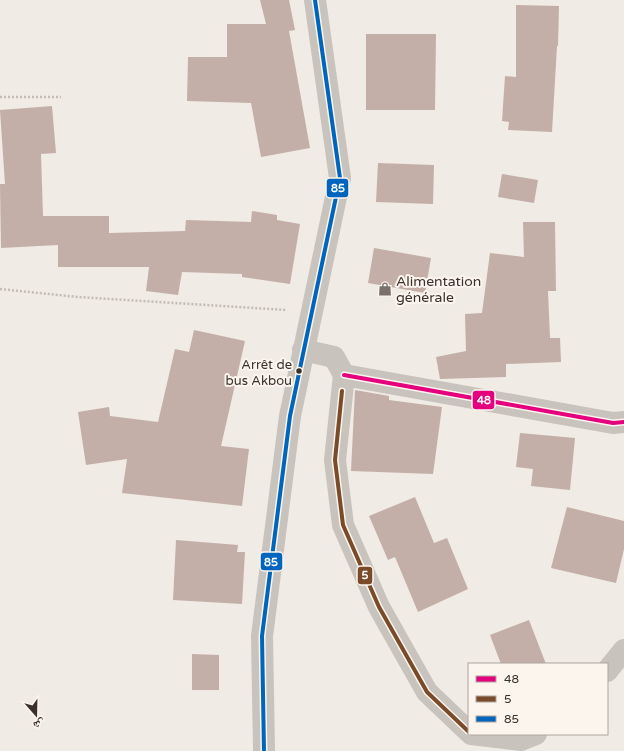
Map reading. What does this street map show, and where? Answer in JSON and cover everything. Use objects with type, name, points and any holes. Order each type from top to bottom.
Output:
[{"type":"street","points":[[264,751],[262,636],[290,416],[340,178],[315,0]]},
{"type":"street","points":[[303,350],[334,357],[344,375],[335,460],[343,526],[380,607],[427,692],[468,731]]},
{"type":"street","points":[[344,375],[613,423],[624,422]]},
{"type":"street","points":[[608,670],[624,650]]},
{"type":"street","points":[[485,735],[521,740],[534,735]]},
{"type":"path","points":[[0,97],[62,97]]},
{"type":"path","points":[[0,289],[78,297],[312,311]]},
{"type":"building","points":[[260,0],[289,0],[295,30],[289,31],[310,148],[261,157],[251,103],[187,101],[188,57],[227,57],[227,24],[266,24]]},
{"type":"building","points":[[516,5],[559,6],[558,46],[552,132],[508,130],[509,122],[502,121],[505,76],[516,77]]},
{"type":"building","points":[[366,34],[436,34],[435,110],[366,110]]},
{"type":"building","points":[[52,106],[56,153],[41,154],[43,216],[109,216],[109,233],[185,231],[186,220],[251,222],[252,211],[277,215],[277,220],[300,224],[290,284],[242,277],[242,274],[182,272],[178,295],[146,291],[149,267],[58,267],[58,245],[1,248],[0,184],[5,184],[0,110]]},
{"type":"building","points":[[378,163],[434,165],[433,204],[376,202]]},
{"type":"building","points":[[502,174],[538,180],[534,203],[498,197]]},
{"type":"building","points":[[523,222],[555,222],[556,291],[548,291],[550,338],[560,338],[561,362],[506,364],[506,377],[440,379],[436,357],[466,351],[465,314],[482,313],[490,253],[524,257]]},
{"type":"building","points":[[374,248],[431,258],[425,293],[368,283]]},
{"type":"building","points":[[194,330],[245,341],[221,446],[249,449],[242,506],[122,493],[127,459],[86,465],[78,412],[109,407],[110,416],[158,422],[175,349],[189,352]]},
{"type":"building","points":[[355,390],[389,396],[389,400],[442,407],[433,474],[351,471]]},
{"type":"building","points":[[520,433],[575,438],[570,490],[531,486],[533,469],[516,467]]},
{"type":"building","points":[[415,497],[434,543],[447,538],[468,589],[418,612],[395,557],[388,560],[369,516]]},
{"type":"building","points":[[567,507],[624,521],[624,549],[616,583],[551,568]]},
{"type":"building","points":[[176,540],[238,545],[237,552],[245,552],[242,604],[173,600]]},
{"type":"building","points":[[529,620],[546,663],[501,663],[490,635]]},
{"type":"building","points":[[192,654],[219,655],[219,690],[192,690]]},
{"type":"transit line","name":"85","points":[[264,751],[262,636],[290,416],[340,178],[315,0]]},
{"type":"transit line","name":"48","points":[[344,375],[613,423],[624,422]]},
{"type":"transit line","name":"5","points":[[342,391],[335,460],[343,525],[379,607],[427,692],[468,731]]},
{"type":"place","name":"Alimentation générale","points":[[385,289]]},
{"type":"place","name":"Arrêt de bus Akbou","points":[[299,371]]}]
